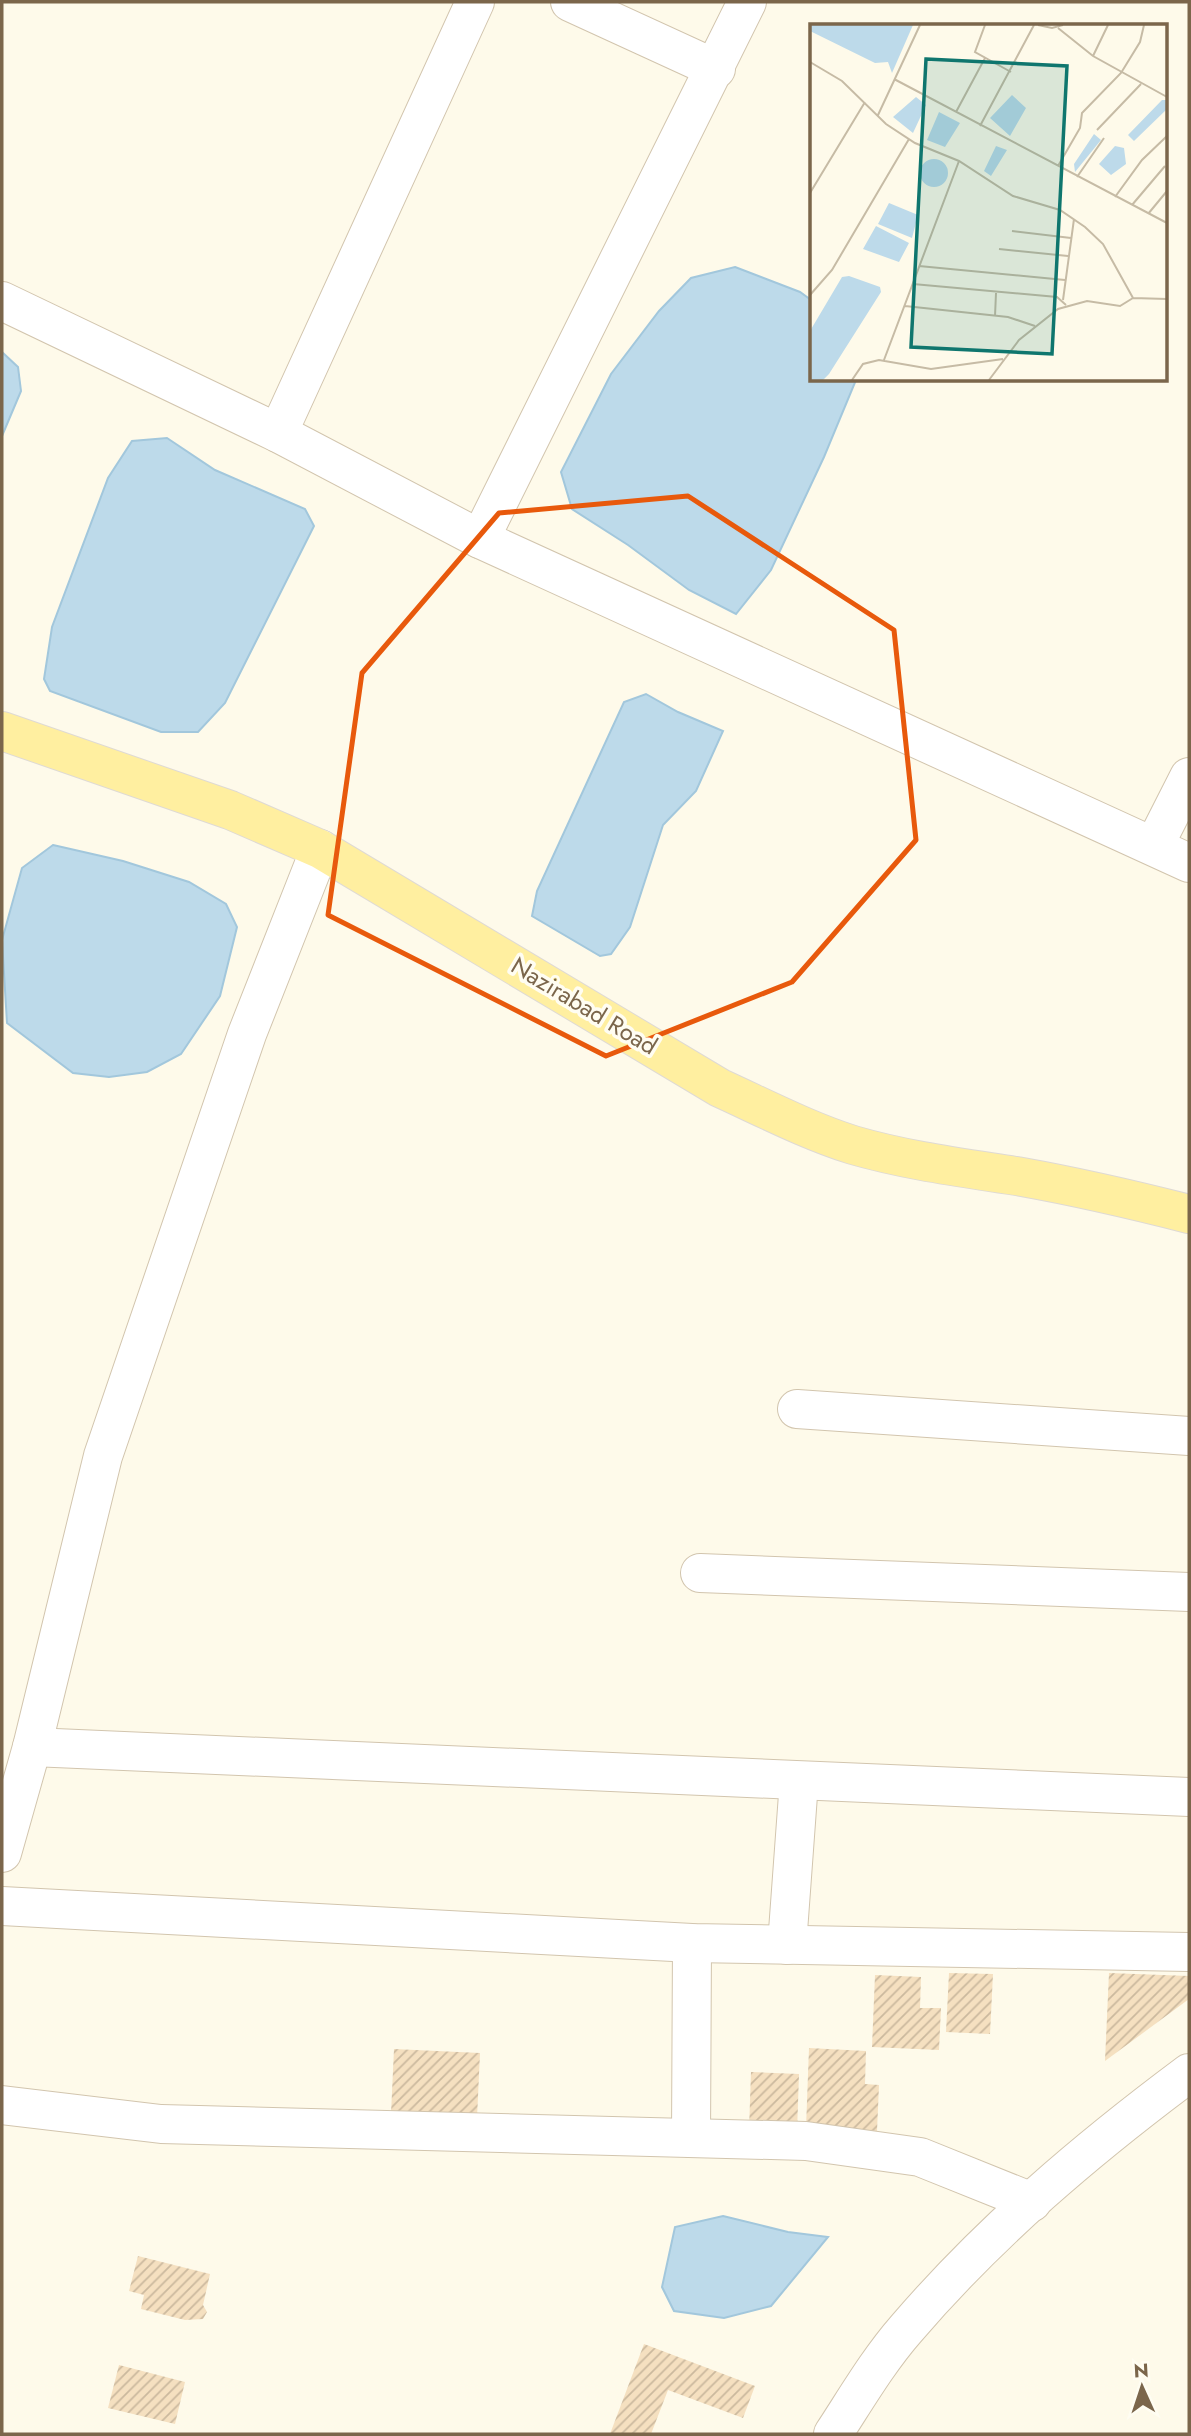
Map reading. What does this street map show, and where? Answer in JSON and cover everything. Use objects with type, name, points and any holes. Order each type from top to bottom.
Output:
[{"type":"main road","name":"Nazirabad Road","points":[[2,731],[230,810],[320,849],[720,1088],[789,1119],[852,1144],[918,1161],[1025,1178],[1189,1214]]},
{"type":"street","points":[[278,433],[475,2]]},
{"type":"street","points":[[570,2],[716,69]]},
{"type":"street","points":[[480,539],[747,2]]},
{"type":"street","points":[[2,301],[278,433],[480,539],[1189,863]]},
{"type":"street","points":[[1154,846],[1189,778]]},
{"type":"street","points":[[2,1853],[32,1747],[103,1456],[247,1034],[320,849]]},
{"type":"street","points":[[797,1409],[1189,1436]]},
{"type":"street","points":[[700,1573],[1189,1592]]},
{"type":"street","points":[[32,1747],[1189,1797]]},
{"type":"street","points":[[787,1945],[799,1781]]},
{"type":"street","points":[[2,1906],[692,1943],[1189,1952]]},
{"type":"street","points":[[691,2138],[692,1943]]},
{"type":"street","points":[[833,2434],[904,2331],[962,2267],[1062,2173],[1189,2073]]},
{"type":"street","points":[[2,2105],[161,2124],[806,2141],[920,2157],[1032,2202]]},
{"type":"highlighted area","points":[[688,496],[894,630],[916,840],[792,982],[606,1056],[328,915],[362,673],[499,513]]},
{"type":"water","points":[[735,267],[800,292],[810,299],[810,382],[855,382],[824,457],[771,570],[736,614],[689,590],[628,545],[572,509],[561,472],[611,374],[659,311],[691,278]]},
{"type":"water","points":[[2,352],[18,367],[21,391],[2,436]]},
{"type":"water","points":[[167,438],[215,470],[305,509],[314,526],[225,703],[198,732],[161,732],[50,691],[44,679],[52,627],[108,478],[132,441]]},
{"type":"water","points":[[646,694],[678,712],[723,731],[696,791],[663,825],[630,927],[611,954],[600,956],[532,916],[537,891],[624,702]]},
{"type":"water","points":[[53,845],[123,861],[189,882],[226,904],[237,927],[220,996],[181,1054],[147,1072],[109,1077],[73,1073],[7,1023],[2,940],[22,868]]},
{"type":"water","points":[[723,2216],[788,2232],[828,2237],[771,2306],[724,2318],[674,2311],[662,2287],[675,2227]]},
{"type":"building","points":[[949,1973],[993,1974],[990,2034],[946,2032]]},
{"type":"building","points":[[1109,1973],[1189,1976],[1189,1999],[1105,2061]]},
{"type":"building","points":[[875,1975],[921,1977],[920,2008],[941,2008],[939,2050],[872,2047]]},
{"type":"building","points":[[809,2048],[866,2051],[865,2084],[879,2085],[877,2131],[806,2128]]},
{"type":"building","points":[[394,2049],[480,2053],[477,2118],[391,2114]]},
{"type":"building","points":[[751,2072],[799,2074],[797,2132],[749,2130]]},
{"type":"building","points":[[138,2256],[210,2274],[203,2305],[207,2312],[203,2319],[185,2320],[141,2309],[144,2295],[129,2291]]},
{"type":"building","points":[[644,2344],[755,2386],[743,2418],[668,2390],[651,2434],[610,2434]]},
{"type":"building","points":[[119,2365],[185,2382],[175,2424],[108,2408]]}]
